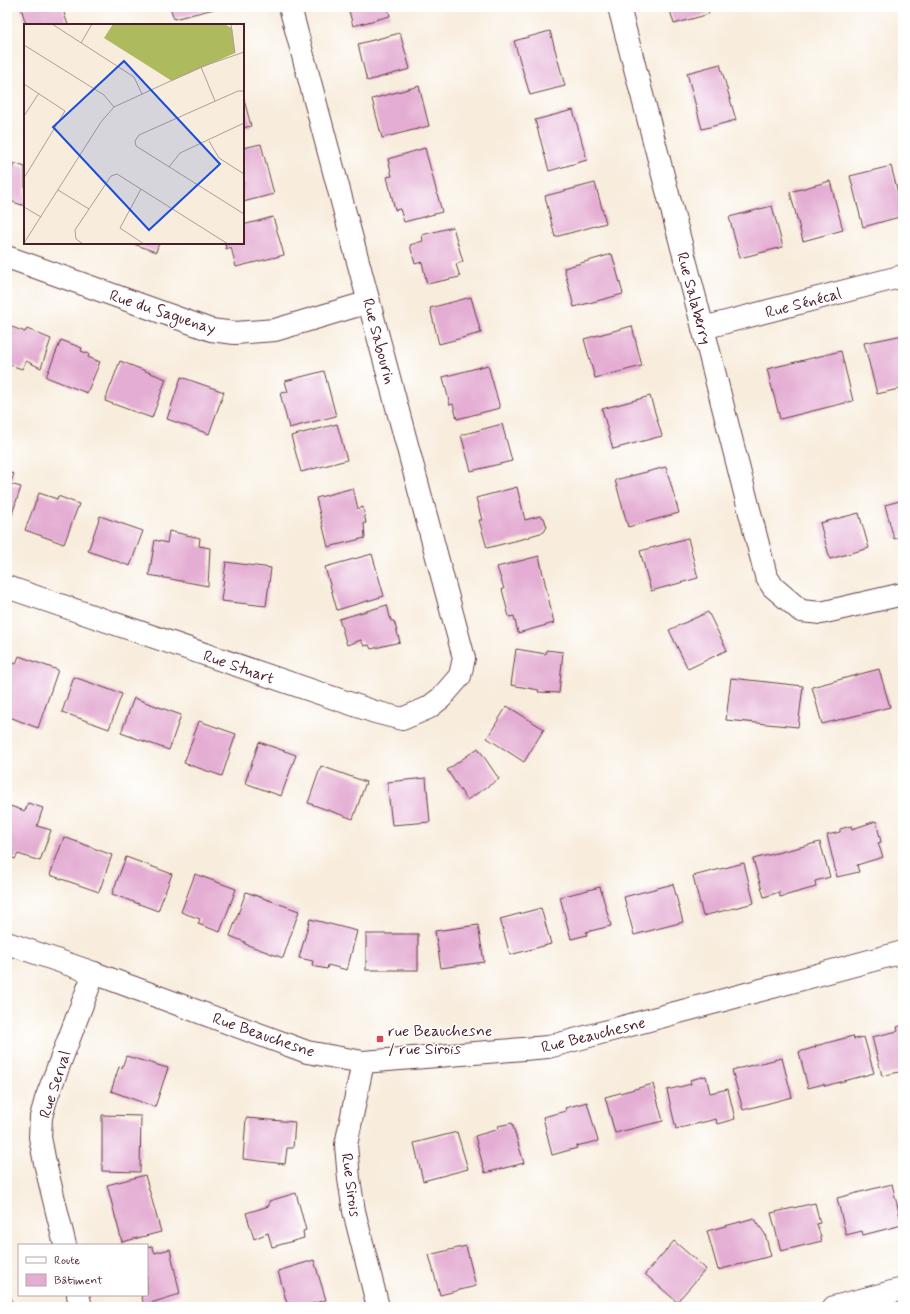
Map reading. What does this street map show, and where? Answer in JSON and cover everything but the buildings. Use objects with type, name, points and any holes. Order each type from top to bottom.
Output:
[{"type":"street","name":"Rue Sabourin","points":[[290,7],[464,658],[460,676]]},
{"type":"street","name":"Rue Salaberry","points":[[619,7],[766,576],[773,587],[801,611],[821,612],[903,594]]},
{"type":"street","name":"Rue du Saguenay","points":[[7,257],[211,330],[235,334],[275,330],[369,302]]},
{"type":"street","name":"Rue Sénécal","points":[[703,328],[903,276]]},
{"type":"street","name":"Rue Stuart","points":[[7,587],[375,712],[402,718],[428,708],[441,698],[460,676]]},
{"type":"street","name":"Rue Beauchesne","points":[[7,943],[94,973],[307,1052],[362,1062],[548,1047],[903,952]]},
{"type":"street","name":"Rue Serval","points":[[65,1244],[40,1137],[41,1116],[46,1099],[94,973]]},
{"type":"street","name":"Rue Sirois","points":[[362,1062],[346,1145],[354,1211],[378,1307]]},
{"type":"street","points":[[834,1307],[903,1289]]},
{"type":"street","points":[[78,1296],[81,1307]]},
{"type":"place","name":"rue Beauchesne / rue Sirois","points":[[380,1039]]}]
